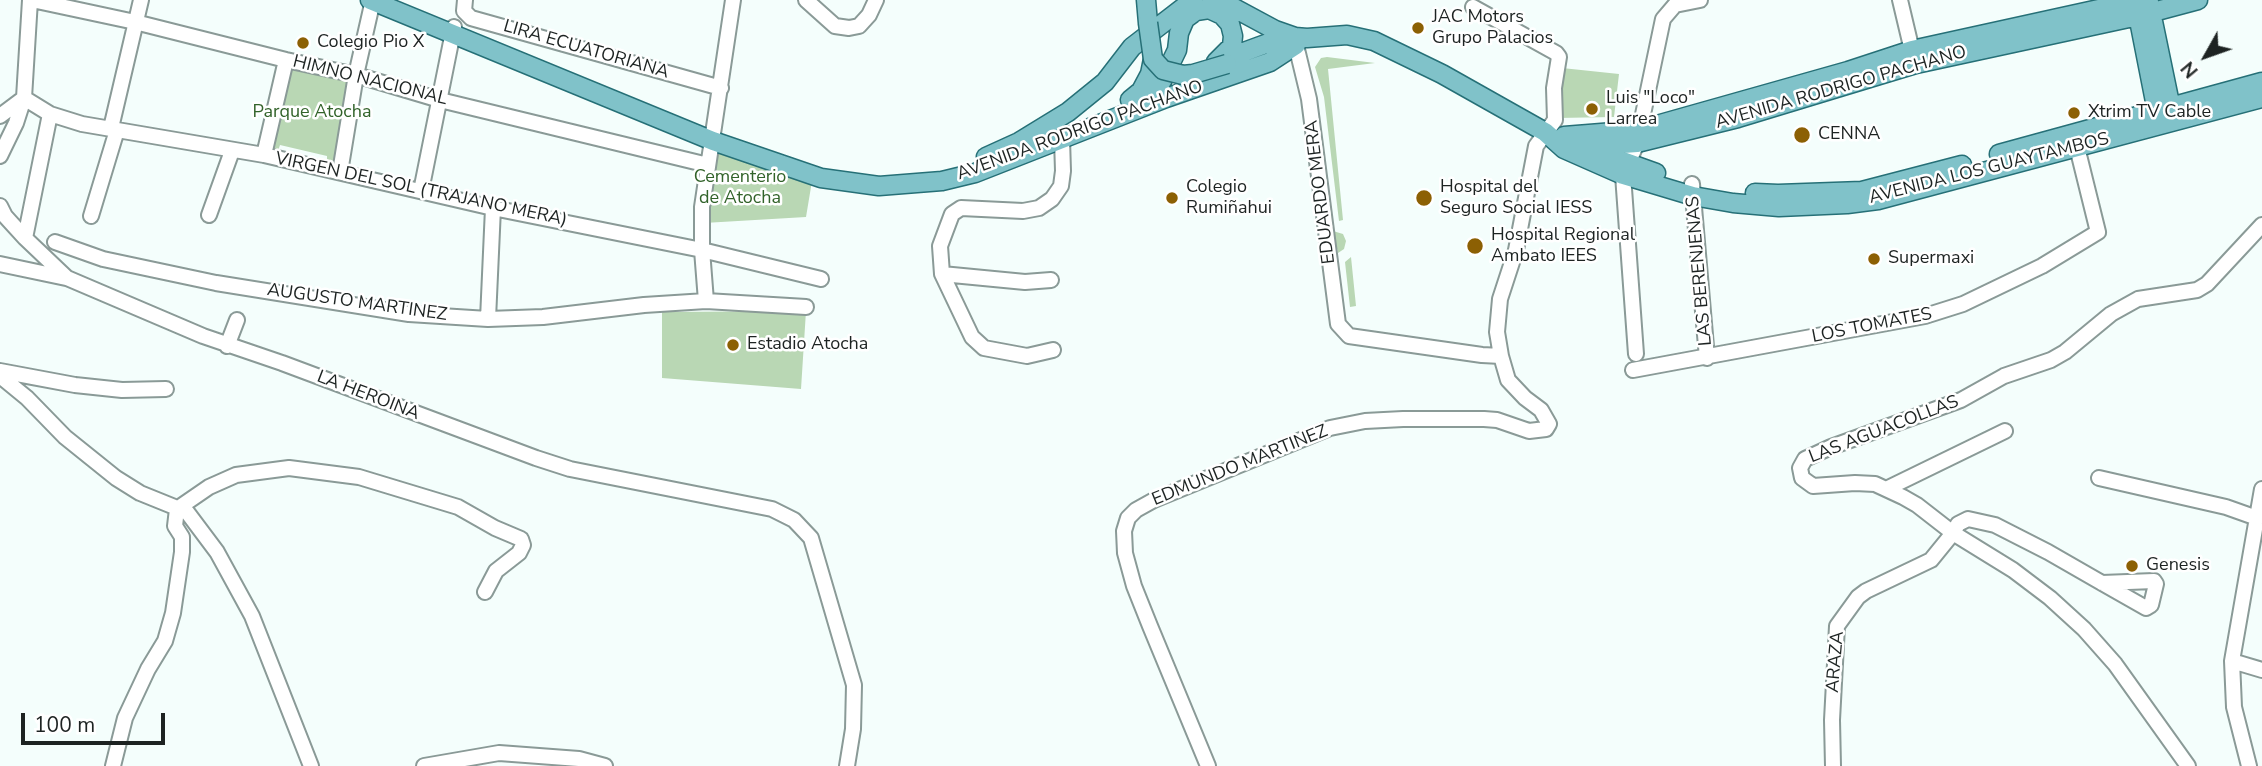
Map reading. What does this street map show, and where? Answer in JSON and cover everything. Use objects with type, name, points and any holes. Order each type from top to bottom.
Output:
[{"type":"main road","name":"AVENIDA RODRIGO PACHANO","points":[[376,0],[821,178],[889,186],[942,181],[975,173],[1133,110],[1270,62],[1296,41]]},
{"type":"main road","points":[[1019,142],[1078,123],[1126,103],[1141,91],[1150,74],[1153,59],[1146,0]]},
{"type":"main road","points":[[1019,142],[1069,112],[1105,82],[1132,47],[1193,0]]},
{"type":"main road","points":[[1211,0],[1223,2],[1296,41]]},
{"type":"main road","name":"AVENIDA RODRIGO PACHANO","points":[[1914,57],[2142,5],[2198,0]]},
{"type":"main road","name":"AVENIDA RODRIGO PACHANO","points":[[1564,142],[1586,148],[1638,136],[1736,111],[2107,3],[2142,5]]},
{"type":"main road","points":[[2142,5],[2165,117]]},
{"type":"main road","points":[[1133,110],[1156,90],[1163,79],[1177,50],[1179,33],[1185,19],[1196,11],[1209,9],[1222,15],[1230,24],[1232,46],[1221,63],[1182,71],[1168,67],[1159,57],[1148,23]]},
{"type":"main road","points":[[1153,59],[1163,70],[1183,75],[1221,63],[1262,45],[1296,41],[1349,42],[1395,53],[1442,74],[1545,132]]},
{"type":"main road","name":"AVENIDA LOS GUAYTAMBOS","points":[[2165,117],[2262,82]]},
{"type":"main road","name":"AVENIDA LOS GUAYTAMBOS","points":[[1545,132],[1626,169],[1732,203],[1779,201],[1847,204],[2076,139],[2165,117],[2262,98]]},
{"type":"main road","name":"AVENIDA RODRIGO PACHANO","points":[[1564,142],[1638,136]]},
{"type":"main road","name":"AVENIDA RODRIGO PACHANO","points":[[714,137],[805,166],[875,177],[934,174],[960,167],[1019,142]]},
{"type":"main road","name":"AVENIDA LOS GUAYTAMBOS","points":[[1586,148],[1626,169]]},
{"type":"street","name":"HIMNO NACIONAL","points":[[31,0],[356,75],[440,100],[708,164]]},
{"type":"street","points":[[0,156],[16,123],[24,98],[31,0]]},
{"type":"street","points":[[91,216],[114,129],[141,0]]},
{"type":"street","points":[[340,173],[356,75],[376,0]]},
{"type":"street","name":"LIRA ECUATORIANA","points":[[465,0],[464,11],[471,18],[721,88]]},
{"type":"street","points":[[706,301],[702,207],[733,0]]},
{"type":"street","points":[[806,0],[835,26],[849,29],[859,26],[876,0]]},
{"type":"street","points":[[1636,354],[1626,169],[1638,136],[1663,19],[1675,5],[1700,0]]},
{"type":"street","points":[[1900,0],[1914,57]]},
{"type":"street","name":"EDMUNDO MARTINEZ","points":[[1208,766],[1134,586],[1125,553],[1124,531],[1128,518],[1154,499],[1330,428],[1365,421],[1391,420],[1497,420],[1529,431],[1546,429],[1549,424],[1546,417],[1508,380],[1497,332],[1500,299],[1516,250],[1536,146],[1555,120],[1554,88],[1558,54],[1473,7]]},
{"type":"street","points":[[421,191],[453,31]]},
{"type":"street","name":"EDUARDO MERA","points":[[1296,41],[1309,99],[1338,324],[1349,336],[1501,356]]},
{"type":"street","points":[[264,155],[286,60]]},
{"type":"street","points":[[0,116],[24,98]]},
{"type":"street","name":"VIRGEN DEL SOL (TRAJANO MERA)","points":[[24,98],[50,114],[82,124],[264,155],[493,208],[702,250],[821,279]]},
{"type":"street","points":[[25,238],[50,114]]},
{"type":"street","points":[[1053,349],[1027,356],[984,348],[972,337],[942,274],[940,246],[952,214],[961,208],[1023,211],[1039,208],[1052,199],[1061,186],[1062,139]]},
{"type":"street","name":"LOS TOMATES","points":[[1633,370],[1913,319],[1954,308],[2030,272],[2098,232],[2076,139]]},
{"type":"street","points":[[209,215],[232,151]]},
{"type":"street","name":"LAS BERENJENAS","points":[[1693,190],[1707,358]]},
{"type":"street","name":"LA HEROINA","points":[[0,206],[5,216],[25,238],[67,278],[227,346],[282,363],[475,438],[570,469],[772,509],[794,520],[811,538],[854,685],[853,729],[847,766]]},
{"type":"street","points":[[488,319],[493,208]]},
{"type":"street","name":"LAS AGUACOLLAS","points":[[2188,766],[2129,682],[2084,629],[2014,570],[1953,533],[1917,505],[1886,489],[1865,483],[1813,486],[1804,480],[1800,468],[1805,459],[1819,452],[1961,400],[2004,376],[2051,360],[2065,352],[2111,314],[2138,299],[2197,290],[2207,284],[2262,225]]},
{"type":"street","name":"AUGUSTO MARTINEZ","points":[[55,242],[103,259],[216,283],[409,314],[488,319],[543,317],[706,301],[806,307]]},
{"type":"street","points":[[0,264],[67,278]]},
{"type":"street","points":[[942,274],[1025,282],[1051,280]]},
{"type":"street","points":[[227,346],[237,320]]},
{"type":"street","points":[[0,374],[122,390],[166,389]]},
{"type":"street","points":[[0,374],[65,437],[116,478],[140,493],[187,512],[217,552],[252,616],[311,766]]},
{"type":"street","points":[[1886,489],[2005,430]]},
{"type":"street","points":[[113,766],[125,718],[148,669],[165,641],[173,612],[180,575],[182,537],[175,526],[177,509],[209,487],[236,475],[289,468],[359,477],[458,507],[521,539],[523,545],[519,553],[496,571],[485,592]]},
{"type":"street","points":[[2099,478],[2226,507],[2257,518]]},
{"type":"street","points":[[2249,766],[2234,708],[2232,661],[2261,497]]},
{"type":"street","points":[[1953,533],[1958,523],[1968,519],[1994,525],[2102,583]]},
{"type":"street","name":"ARAZA","points":[[1833,766],[1832,708],[1837,625],[1858,597],[1874,586],[1908,573],[1931,560],[1953,533]]},
{"type":"street","points":[[2232,661],[2262,670]]},
{"type":"street","points":[[424,766],[499,753],[547,761],[579,759],[605,766]]},
{"type":"green space","points":[[1321,58],[1375,63],[1328,69],[1343,220],[1339,221],[1324,97],[1315,67]]},
{"type":"green space","name":"Parque Atocha","points":[[289,67],[352,82],[334,162],[327,160],[327,156],[280,145],[278,151],[271,149]]},
{"type":"green space","points":[[1562,68],[1619,74],[1614,117],[1557,118]]},
{"type":"green space","name":"Cementerio de Atocha","points":[[713,142],[812,181],[806,217],[704,223]]},
{"type":"green space","points":[[1333,231],[1343,234],[1346,241],[1344,249],[1338,253]]},
{"type":"green space","points":[[1351,257],[1356,306],[1350,307],[1345,262]]},
{"type":"green space","name":"Estadio Atocha","points":[[806,311],[801,389],[662,378],[662,312]]},
{"type":"place","name":"JAC Motors Grupo Palacios","points":[[1418,28]]},
{"type":"place","name":"Colegio Pio X","points":[[303,43]]},
{"type":"place","name":"Luis \"Loco\" Larrea","points":[[1592,109]]},
{"type":"place","name":"Xtrim TV Cable","points":[[2074,113]]},
{"type":"place","name":"CENNA","points":[[1802,135]]},
{"type":"place","name":"Colegio Rumiñahui","points":[[1172,198]]},
{"type":"place","name":"Hospital del Seguro Social IESS","points":[[1424,198]]},
{"type":"place","name":"Hospital Regional Ambato IEES","points":[[1475,246]]},
{"type":"place","name":"Supermaxi","points":[[1874,259]]},
{"type":"place","name":"Estadio Atocha","points":[[733,345]]},
{"type":"place","name":"Genesis","points":[[2132,566]]}]
